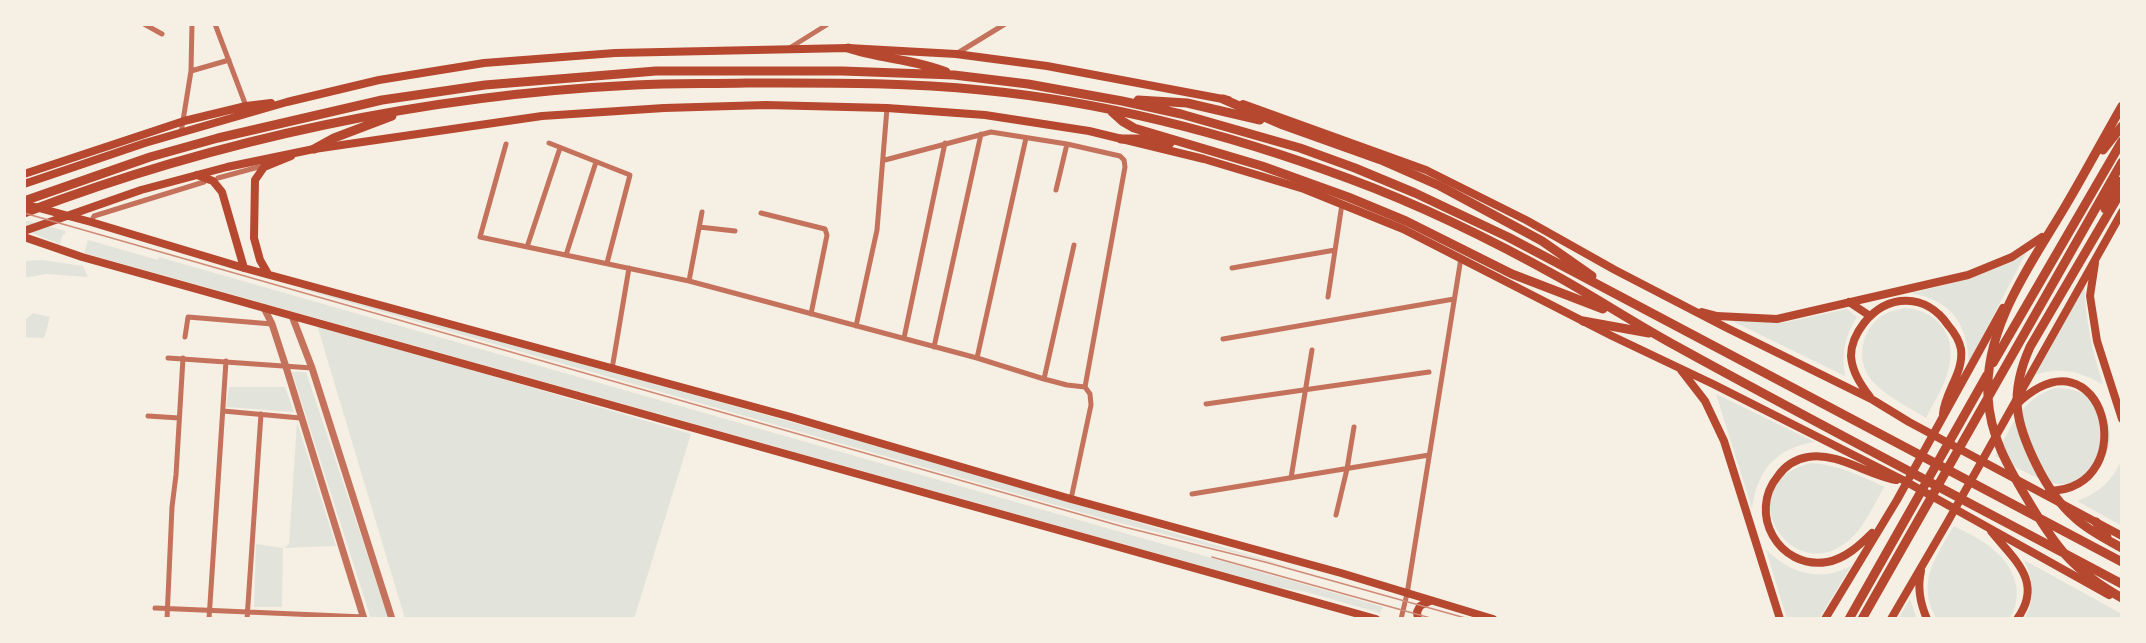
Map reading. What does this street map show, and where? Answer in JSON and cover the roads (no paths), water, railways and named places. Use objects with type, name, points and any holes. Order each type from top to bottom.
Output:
[{"type":"highway","points":[[848,48],[877,57],[926,65],[954,75]]},
{"type":"highway","points":[[24,202],[150,157],[218,138],[382,100],[485,85],[656,71],[842,71],[954,75],[1028,84],[1181,114],[1300,148],[1415,193],[1508,237],[2122,560]]},
{"type":"highway","points":[[24,213],[132,176],[289,134],[404,111],[503,96],[641,84],[819,83],[904,85],[981,90],[1036,97],[1181,126],[1266,149],[1375,189],[1456,224],[2122,578]]},
{"type":"highway","points":[[1223,99],[1381,160],[1440,186],[1492,214],[1542,241],[1654,328],[2122,584]]},
{"type":"highway","points":[[1122,101],[1155,100],[1188,103],[1283,124]]},
{"type":"highway","points":[[2122,106],[2034,259],[2001,322],[1990,364],[1988,398],[1991,422],[2001,452],[2039,519],[2063,554],[2076,567],[2092,580],[2122,598]]},
{"type":"highway","points":[[1110,110],[1134,128],[1282,173],[1348,197],[1406,221],[1522,278],[1654,328],[2122,568]]},
{"type":"highway","points":[[315,149],[334,138],[404,111]]},
{"type":"highway","points":[[2088,167],[2122,126]]},
{"type":"highway","points":[[1121,139],[1149,139],[1195,146]]},
{"type":"highway","points":[[1849,619],[1956,427],[2122,141]]},
{"type":"highway","points":[[1862,619],[2122,162]]},
{"type":"highway","points":[[2091,242],[2122,171]]},
{"type":"highway","points":[[2122,190],[2026,358],[2018,392],[2018,416],[2024,441],[2048,489],[2084,526],[2122,548]]},
{"type":"highway","points":[[1583,321],[1654,328]]},
{"type":"highway","points":[[2096,522],[2122,560]]},
{"type":"main road","points":[[24,184],[181,133],[287,102],[380,80],[484,63],[615,53],[848,48],[956,54],[1047,66],[1223,99],[1258,108],[1426,170],[1526,220],[1615,270],[1873,400],[1909,422],[2122,536]]},
{"type":"main road","points":[[1825,619],[1897,500],[2042,237],[2122,99]]},
{"type":"main road","points":[[24,174],[184,121],[246,106],[287,102]]},
{"type":"main road","points":[[24,231],[83,208],[192,175],[227,167],[315,149],[572,114],[766,105],[887,108],[985,115],[1089,131],[1204,159],[1305,189],[1403,228],[1583,321],[1903,480],[2122,602]]},
{"type":"main road","points":[[268,274],[260,260],[253,228],[255,180],[260,170],[267,165],[300,152]]},
{"type":"main road","points":[[192,175],[203,176],[213,181],[224,197],[244,268]]},
{"type":"main road","points":[[24,202],[244,268],[791,417],[1071,499],[1341,573],[1493,619]]},
{"type":"main road","points":[[1891,619],[2122,212]]},
{"type":"main road","points":[[1689,308],[1717,316],[1777,319],[1968,275],[2012,257],[2042,237]]},
{"type":"main road","points":[[26,238],[82,257],[1376,619]]},
{"type":"main road","points":[[2096,258],[2090,296],[2097,341],[2122,419]]},
{"type":"main road","points":[[1873,400],[1860,384],[1853,368],[1851,355],[1853,343],[1859,329],[1879,308],[1892,303],[1913,300],[1937,311],[1958,338],[1961,349],[1958,375],[1944,405],[1941,422]]},
{"type":"main road","points":[[1849,302],[1869,316]]},
{"type":"main road","points":[[1675,366],[1700,392],[1719,431],[1780,619]]},
{"type":"main road","points":[[2007,415],[2028,394],[2061,382],[2074,382],[2086,386],[2103,400]]},
{"type":"main road","points":[[2111,413],[2116,427]]},
{"type":"main road","points":[[1883,521],[1865,540],[1845,555],[1825,562],[1812,562],[1795,556],[1774,539],[1766,522],[1765,503],[1771,484],[1780,473],[1790,464],[1808,457],[1832,458],[1879,476],[1903,480]]},
{"type":"main road","points":[[2040,491],[2062,491],[2081,487],[2099,476]]},
{"type":"main road","points":[[1989,527],[2014,557],[2024,575],[2027,588],[2026,602],[2017,619]]},
{"type":"main road","points":[[1926,558],[1920,574],[1919,591],[1927,619]]},
{"type":"main road","points":[[1418,619],[1417,612],[1420,606],[1432,601]]},
{"type":"street","points":[[144,24],[162,34]]},
{"type":"street","points":[[181,133],[191,71],[192,24]]},
{"type":"street","points":[[215,24],[246,106]]},
{"type":"street","points":[[787,50],[828,24]]},
{"type":"street","points":[[956,54],[1005,24]]},
{"type":"street","points":[[191,71],[229,60]]},
{"type":"street","points":[[856,326],[878,230],[885,160],[887,108]]},
{"type":"street","points":[[885,160],[991,132],[1067,144],[1120,156],[1124,160],[1125,167],[1085,387],[1090,394],[1091,405],[1071,499]]},
{"type":"street","points":[[934,346],[981,134]]},
{"type":"street","points":[[977,358],[1026,138]]},
{"type":"street","points":[[549,143],[630,175],[607,263]]},
{"type":"street","points":[[904,338],[945,143]]},
{"type":"street","points":[[506,144],[480,237],[689,281],[934,346],[1067,386],[1085,387]]},
{"type":"street","points":[[1056,190],[1067,144]]},
{"type":"street","points":[[527,247],[560,148]]},
{"type":"street","points":[[566,255],[596,162]]},
{"type":"street","points":[[218,178],[267,165]]},
{"type":"street","points":[[91,222],[94,216],[204,182]]},
{"type":"street","points":[[1328,297],[1342,204]]},
{"type":"street","points":[[689,281],[702,212]]},
{"type":"street","points":[[760,213],[825,229],[827,235],[811,314]]},
{"type":"street","points":[[699,226],[735,231]]},
{"type":"street","points":[[1044,379],[1074,245]]},
{"type":"street","points":[[1232,268],[1335,250]]},
{"type":"street","points":[[1401,619],[1407,594],[1461,258]]},
{"type":"street","points":[[612,369],[629,268]]},
{"type":"street","points":[[1223,339],[1454,299]]},
{"type":"street","points":[[154,608],[210,610],[247,616],[364,618],[286,367],[272,324],[264,308]]},
{"type":"street","points":[[292,316],[312,368],[392,619]]},
{"type":"street","points":[[185,337],[188,317],[272,324]]},
{"type":"street","points":[[1291,478],[1312,350]]},
{"type":"street","points":[[168,358],[312,368]]},
{"type":"street","points":[[167,619],[172,507],[183,358]]},
{"type":"street","points":[[209,619],[226,361]]},
{"type":"street","points":[[1206,404],[1429,372]]},
{"type":"street","points":[[223,411],[300,418]]},
{"type":"street","points":[[247,616],[261,414]]},
{"type":"street","points":[[148,416],[179,418]]},
{"type":"street","points":[[1336,515],[1354,427]]},
{"type":"street","points":[[1192,494],[1429,455]]},
{"type":"tram line","points":[[24,213],[1124,527],[1265,562],[1469,619]]},
{"type":"tram line","points":[[1212,557],[1434,619]]}]
